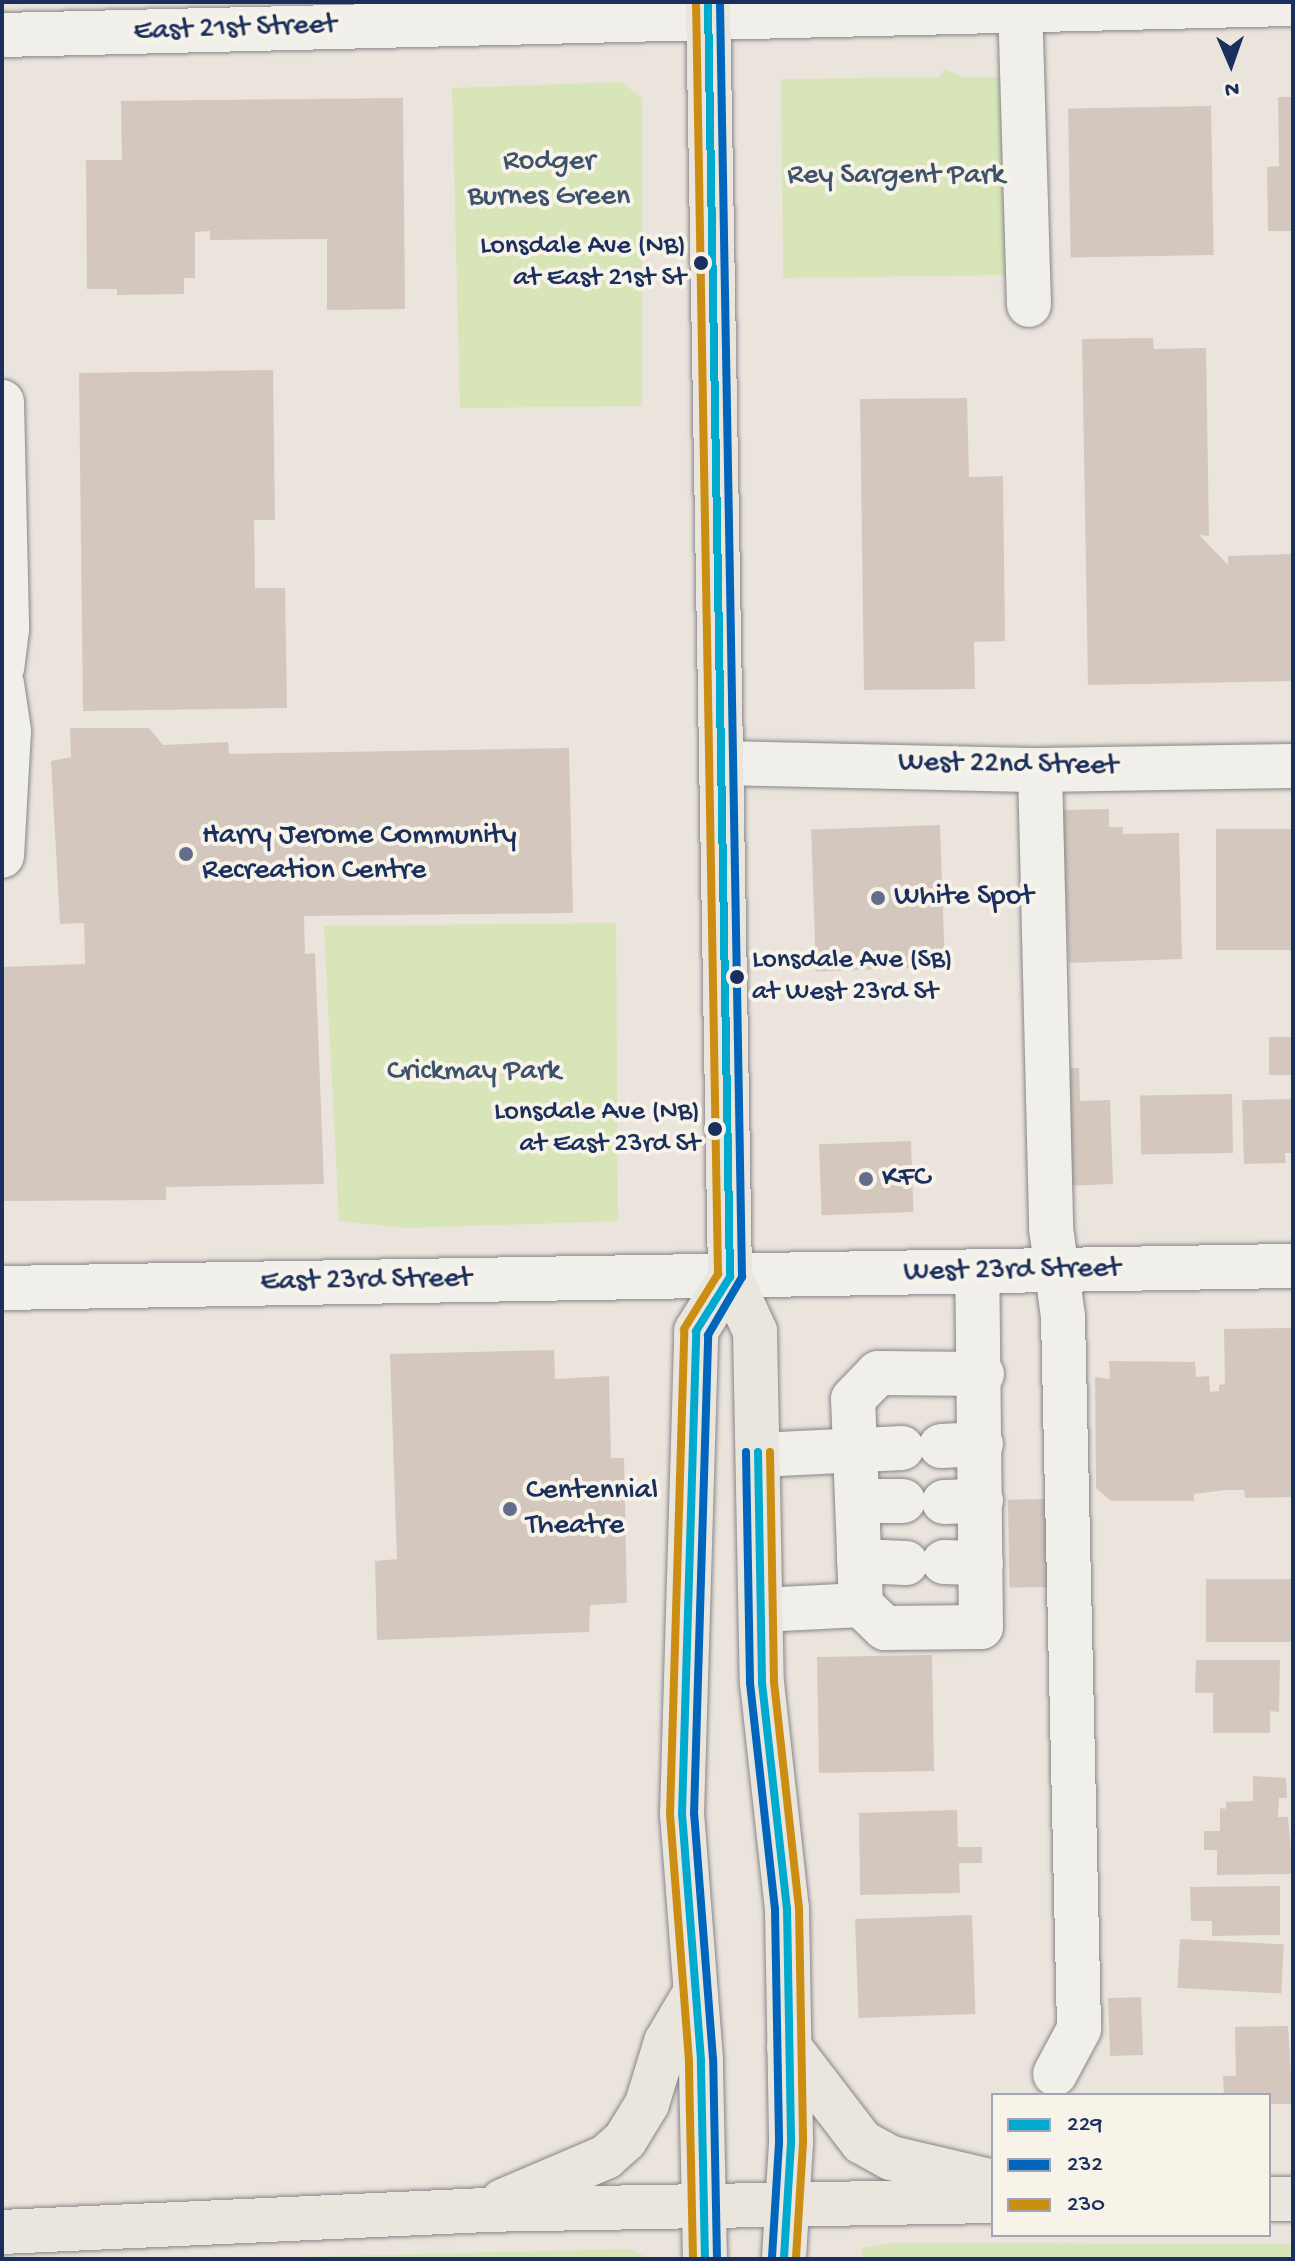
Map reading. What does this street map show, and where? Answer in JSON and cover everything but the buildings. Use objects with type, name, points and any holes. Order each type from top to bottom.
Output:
[{"type":"main road","points":[[708,10],[730,1277],[755,1331],[762,1683],[787,1908],[789,2047],[784,2259]]},
{"type":"main road","points":[[705,2259],[695,1993],[682,1814],[694,1352],[696,1331],[730,1277]]},
{"type":"main road","points":[[478,2210],[606,2157],[625,2140],[647,2104],[666,2042],[695,1993]]},
{"type":"main road","points":[[789,2047],[862,2142],[891,2158],[991,2182]]},
{"type":"main road","points":[[1271,2199],[1293,2199]]},
{"type":"main road","points":[[2,2232],[478,2210],[991,2201]]},
{"type":"street","name":"East 21st Street","points":[[2,35],[128,17],[1293,4]]},
{"type":"street","points":[[1020,5],[1029,305]]},
{"type":"street","points":[[2,402],[7,629],[2,667]]},
{"type":"street","points":[[2,684],[9,723],[2,856]]},
{"type":"street","name":"West 22nd Street","points":[[722,763],[1040,770],[1293,766]]},
{"type":"street","points":[[1040,770],[1051,1228],[1063,1317],[1079,2029],[1055,2074]]},
{"type":"street","name":"West 23rd Street","points":[[730,1277],[1293,1266]]},
{"type":"street","points":[[977,1273],[982,1374],[941,1446],[944,1562],[981,1627],[885,1628],[861,1605],[853,1399],[878,1373],[982,1374]]},
{"type":"street","name":"East 23rd Street","points":[[2,1288],[730,1277]]},
{"type":"street","points":[[758,1455],[941,1446]]},
{"type":"street","points":[[858,1501],[943,1501]]},
{"type":"street","points":[[859,1561],[944,1562]]},
{"type":"street","points":[[761,1610],[861,1605]]},
{"type":"green space","name":"Rey Sargent Park","points":[[945,69],[963,77],[1008,77],[1010,275],[783,278],[781,79],[939,77]]},
{"type":"green space","name":"Rodger Burnes Green","points":[[621,82],[642,98],[642,406],[460,408],[452,88]]},
{"type":"green space","name":"Crickmay Park","points":[[616,923],[618,1221],[406,1228],[339,1221],[324,926]]},
{"type":"green space","points":[[893,2243],[1293,2244],[1293,2259],[862,2259],[862,2248]]},
{"type":"green space","points":[[630,2249],[650,2259],[236,2259],[252,2258]]},
{"type":"transit line","name":"230","points":[[693,2259],[689,2061],[670,1814],[684,1329],[718,1274],[696,2]]},
{"type":"transit line","name":"229","points":[[705,2259],[701,2060],[682,1814],[696,1331],[730,1277],[708,2]]},
{"type":"transit line","name":"232","points":[[717,2259],[713,2059],[694,1814],[708,1335],[742,1277],[720,2]]},
{"type":"transit line","name":"232","points":[[746,1452],[750,1683],[775,1909],[779,2143],[772,2258]]},
{"type":"transit line","name":"229","points":[[758,1452],[762,1683],[787,1908],[791,2143],[784,2259]]},
{"type":"transit line","name":"230","points":[[770,1452],[774,1682],[799,1908],[803,2143],[796,2259]]},
{"type":"place","name":"Lonsdale Ave (NB) at East 21st St","points":[[701,263]]},
{"type":"place","name":"Harry Jerome Community Recreation Centre","points":[[186,854]]},
{"type":"place","name":"White Spot","points":[[878,898]]},
{"type":"place","name":"Lonsdale Ave (SB) at West 23rd St","points":[[737,977]]},
{"type":"place","name":"Lonsdale Ave (NB) at East 23rd St","points":[[715,1129]]},
{"type":"place","name":"KFC","points":[[866,1179]]},
{"type":"place","name":"Centennial Theatre","points":[[510,1509]]}]
